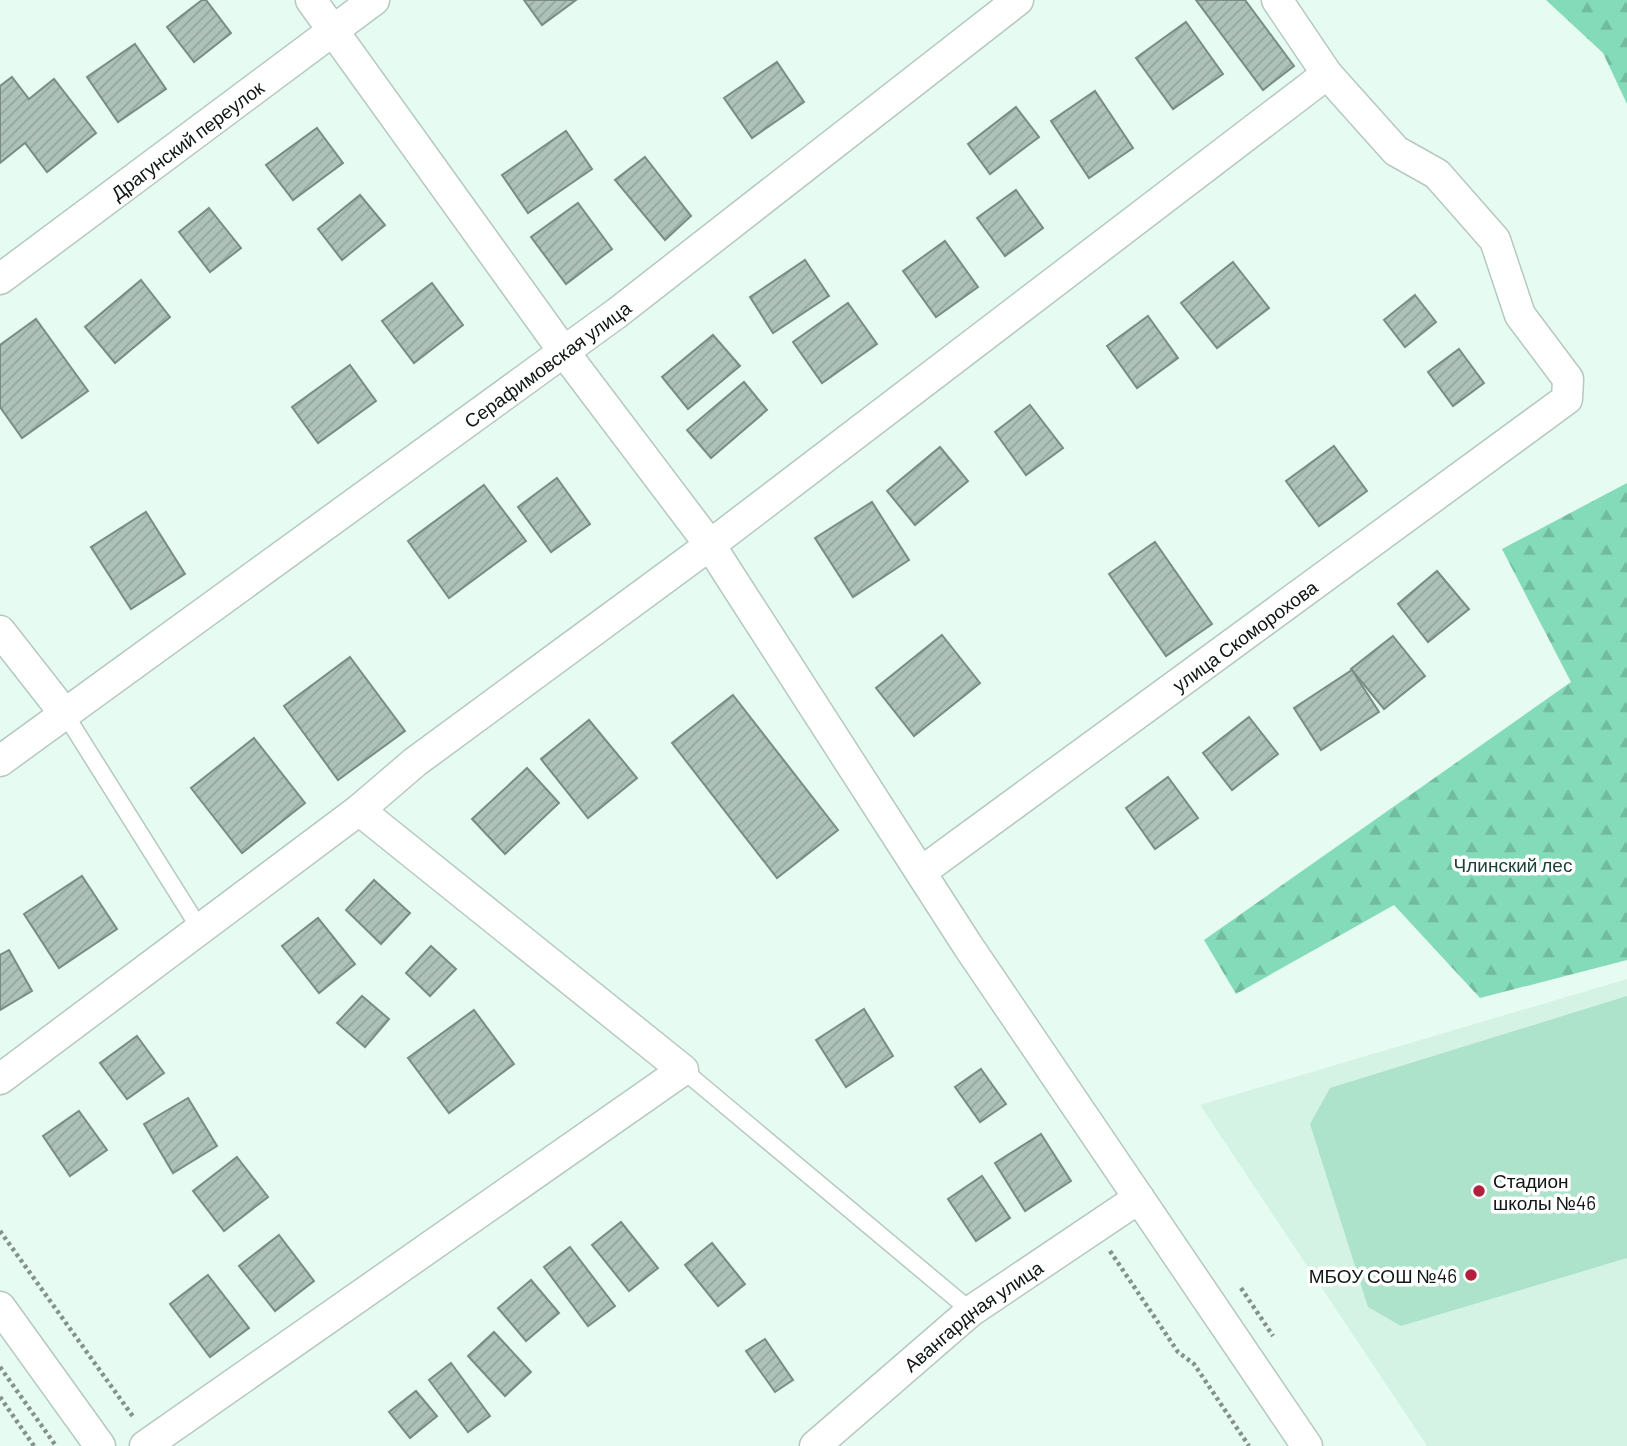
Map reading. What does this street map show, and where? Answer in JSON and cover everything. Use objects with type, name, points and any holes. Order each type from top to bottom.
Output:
[{"type":"street","points":[[311,0],[564,352],[710,545],[921,872],[1307,1446]]},
{"type":"street","name":"Драгунский переулок","points":[[0,278],[374,0]]},
{"type":"street","name":"Серафимовская улица","points":[[0,761],[564,352],[1018,0]]},
{"type":"street","points":[[0,1079],[359,810],[415,762],[710,545],[1327,74],[1277,0]]},
{"type":"street","name":"улица Скоморохова","points":[[921,872],[1567,399],[1568,379],[1520,315],[1495,240],[1437,174],[1396,151],[1327,74]]},
{"type":"street","points":[[0,631],[65,714]]},
{"type":"street","points":[[148,1444],[683,1070],[359,810]]},
{"type":"street","name":"Авангардная улица","points":[[815,1446],[971,1311],[1139,1198]]},
{"type":"street","points":[[0,1307],[100,1446]]},
{"type":"lane","points":[[65,714],[200,929]]},
{"type":"lane","points":[[683,1070],[971,1311]]},
{"type":"path","points":[[0,1231],[148,1444]]},
{"type":"path","points":[[1108,1248],[1178,1352],[1194,1364],[1249,1446]]},
{"type":"path","points":[[1236,1282],[1264,1318],[1276,1341]]},
{"type":"path","points":[[0,1367],[56,1446]]},
{"type":"path","points":[[0,1397],[34,1446]]},
{"type":"shaded area","name":"МБОУ СОШ №46","points":[[1627,979],[1627,1446],[1427,1446],[1200,1105]]},
{"type":"green space","points":[[1546,0],[1627,0],[1627,104],[1603,53]]},
{"type":"green space","name":"Члинский лес","points":[[1627,483],[1627,960],[1480,998],[1394,905],[1236,994],[1204,940],[1571,682],[1502,549]]},
{"type":"green space","name":"Стадион школы №46","points":[[1627,996],[1627,1258],[1401,1326],[1368,1307],[1310,1124],[1330,1088]]},
{"type":"building","points":[[202,0],[206,0],[231,33],[194,62],[167,27]]},
{"type":"building","points":[[524,0],[576,0],[542,25]]},
{"type":"building","points":[[1196,0],[1245,0],[1294,66],[1263,90]]},
{"type":"building","points":[[1186,22],[1223,74],[1173,109],[1136,58]]},
{"type":"building","points":[[135,44],[166,89],[118,122],[87,77]]},
{"type":"building","points":[[777,62],[804,102],[752,138],[724,98]]},
{"type":"building","points":[[12,77],[29,99],[54,79],[96,133],[47,172],[25,143],[0,163],[0,86]]},
{"type":"building","points":[[1095,91],[1133,148],[1089,178],[1051,121]]},
{"type":"building","points":[[1016,107],[1039,137],[990,174],[968,144]]},
{"type":"building","points":[[317,128],[343,163],[293,200],[266,165]]},
{"type":"building","points":[[566,131],[592,169],[528,213],[502,175]]},
{"type":"building","points":[[645,157],[691,216],[665,240],[615,180]]},
{"type":"building","points":[[1016,190],[1043,228],[1005,256],[977,218]]},
{"type":"building","points":[[360,195],[385,225],[342,260],[318,229]]},
{"type":"building","points":[[578,203],[612,249],[566,284],[531,237]]},
{"type":"building","points":[[209,208],[241,248],[210,272],[179,232]]},
{"type":"building","points":[[945,241],[978,287],[936,317],[903,271]]},
{"type":"building","points":[[805,260],[829,296],[773,333],[750,297]]},
{"type":"building","points":[[1233,262],[1269,308],[1217,348],[1181,303]]},
{"type":"building","points":[[141,280],[170,317],[115,363],[85,327]]},
{"type":"building","points":[[432,283],[463,325],[414,363],[382,321]]},
{"type":"building","points":[[1415,295],[1436,322],[1405,347],[1384,320]]},
{"type":"building","points":[[848,303],[877,344],[822,383],[793,342]]},
{"type":"building","points":[[1148,316],[1178,358],[1137,388],[1107,346]]},
{"type":"building","points":[[36,319],[88,391],[22,438],[0,407],[0,345]]},
{"type":"building","points":[[713,335],[740,366],[688,409],[662,377]]},
{"type":"building","points":[[1459,349],[1484,383],[1453,406],[1428,372]]},
{"type":"building","points":[[350,365],[376,401],[318,443],[292,407]]},
{"type":"building","points":[[744,382],[767,410],[711,458],[687,430]]},
{"type":"building","points":[[1030,405],[1063,448],[1026,475],[995,432]]},
{"type":"building","points":[[1334,446],[1367,491],[1319,526],[1286,481]]},
{"type":"building","points":[[940,447],[968,481],[915,525],[887,491]]},
{"type":"building","points":[[557,478],[590,524],[551,552],[518,507]]},
{"type":"building","points":[[484,485],[526,541],[449,598],[408,541]]},
{"type":"building","points":[[872,502],[909,560],[853,597],[815,538]]},
{"type":"building","points":[[146,512],[185,574],[131,609],[91,547]]},
{"type":"building","points":[[1155,542],[1212,624],[1166,656],[1109,574]]},
{"type":"building","points":[[1437,571],[1469,609],[1428,642],[1398,604]]},
{"type":"building","points":[[942,635],[980,683],[914,736],[876,688]]},
{"type":"building","points":[[1393,636],[1425,676],[1384,709],[1351,669]]},
{"type":"building","points":[[350,657],[405,731],[338,780],[284,706]]},
{"type":"building","points":[[1352,670],[1379,712],[1321,750],[1294,708]]},
{"type":"building","points":[[733,695],[838,830],[777,878],[672,743]]},
{"type":"building","points":[[1249,717],[1278,754],[1232,790],[1203,753]]},
{"type":"building","points":[[589,720],[637,778],[588,818],[541,759]]},
{"type":"building","points":[[254,738],[305,803],[242,853],[191,788]]},
{"type":"building","points":[[527,768],[559,803],[505,854],[472,819]]},
{"type":"building","points":[[1168,777],[1198,818],[1155,849],[1126,808]]},
{"type":"building","points":[[82,876],[117,929],[59,968],[24,914]]},
{"type":"building","points":[[374,880],[410,913],[381,944],[346,910]]},
{"type":"building","points":[[318,918],[355,964],[319,993],[282,946]]},
{"type":"building","points":[[431,946],[456,969],[430,996],[406,973]]},
{"type":"building","points":[[9,950],[32,991],[0,1010],[0,955]]},
{"type":"building","points":[[362,996],[389,1019],[365,1047],[337,1023]]},
{"type":"building","points":[[864,1009],[893,1056],[846,1087],[816,1040]]},
{"type":"building","points":[[474,1010],[514,1064],[449,1113],[408,1058]]},
{"type":"building","points":[[137,1036],[164,1073],[127,1099],[100,1063]]},
{"type":"building","points":[[981,1069],[1006,1104],[980,1122],[955,1087]]},
{"type":"building","points":[[188,1098],[217,1146],[173,1173],[144,1124]]},
{"type":"building","points":[[79,1111],[107,1150],[70,1176],[43,1136]]},
{"type":"building","points":[[1041,1134],[1071,1181],[1025,1211],[995,1163]]},
{"type":"building","points":[[237,1157],[268,1197],[224,1231],[193,1191]]},
{"type":"building","points":[[982,1176],[1010,1218],[976,1241],[948,1199]]},
{"type":"building","points":[[621,1222],[658,1268],[629,1291],[592,1245]]},
{"type":"building","points":[[279,1235],[314,1281],[275,1311],[239,1266]]},
{"type":"building","points":[[712,1243],[745,1284],[718,1306],[685,1265]]},
{"type":"building","points":[[570,1247],[615,1306],[588,1326],[544,1267]]},
{"type":"building","points":[[208,1275],[249,1328],[210,1357],[170,1304]]},
{"type":"building","points":[[531,1280],[559,1313],[526,1341],[498,1308]]},
{"type":"building","points":[[494,1332],[531,1372],[505,1396],[468,1356]]},
{"type":"building","points":[[765,1339],[793,1380],[775,1392],[746,1351]]},
{"type":"building","points":[[451,1363],[490,1416],[468,1432],[429,1380]]},
{"type":"building","points":[[416,1391],[437,1416],[410,1438],[389,1412]]},
{"type":"place","name":"Стадион школы №46","points":[[1479,1191]]},
{"type":"place","name":"МБОУ СОШ №46","points":[[1471,1275]]}]
